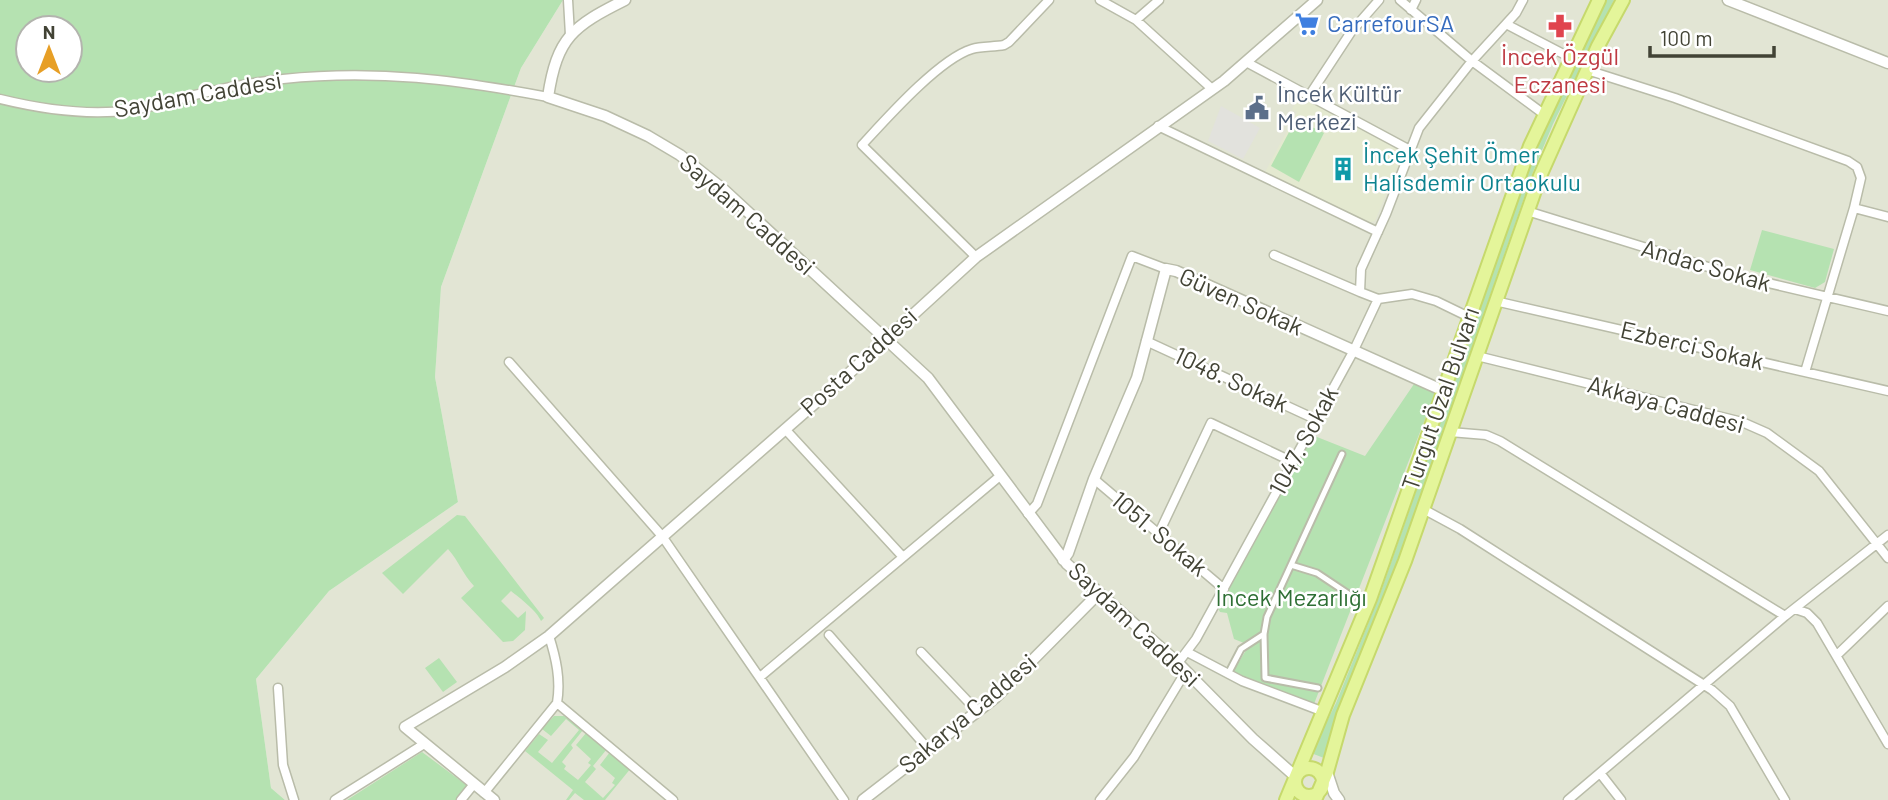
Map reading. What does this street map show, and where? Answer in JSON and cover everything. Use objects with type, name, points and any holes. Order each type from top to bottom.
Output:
[{"type":"main road","name":"Turgut Özal Bulvarı","points":[[1286,800],[1374,587],[1530,146],[1600,0]]},
{"type":"main road","name":"Turgut Özal Bulvarı","points":[[1318,794],[1343,715],[1423,509],[1551,148],[1608,24],[1623,0]]},
{"type":"main road","points":[[1314,769],[1322,779],[1318,794],[1305,795],[1298,790],[1296,777],[1301,770],[1314,769]]},
{"type":"street","points":[[568,0],[570,35]]},
{"type":"street","points":[[548,97],[556,58],[570,35],[589,18],[625,0]]},
{"type":"street","points":[[976,257],[862,145],[907,97],[942,68],[969,50],[1009,42],[1049,0]]},
{"type":"street","points":[[1100,0],[1136,19],[1211,88]]},
{"type":"street","points":[[1136,19],[1158,0]]},
{"type":"street","name":"Posta Caddesi","points":[[424,744],[405,727],[505,667],[549,636],[976,257],[1224,81],[1317,0]]},
{"type":"street","points":[[1309,96],[1351,32],[1379,0]]},
{"type":"street","points":[[1400,0],[1472,61],[1545,115]]},
{"type":"street","points":[[1411,10],[1416,0]]},
{"type":"street","points":[[1360,292],[1361,269],[1419,128],[1472,61],[1517,13],[1523,0]]},
{"type":"street","points":[[1728,0],[1740,2],[1888,63]]},
{"type":"street","points":[[1506,24],[1573,60]]},
{"type":"street","points":[[1246,62],[1410,150]]},
{"type":"street","points":[[1587,70],[1675,98],[1848,161],[1857,167],[1861,177],[1854,208],[1805,372]]},
{"type":"street","name":"Saydam Caddesi","points":[[0,99],[66,109],[111,112],[147,108],[234,86],[310,76],[438,78],[548,97],[616,121],[680,155],[723,189],[928,378],[1063,560],[1178,663],[1253,739],[1296,777]]},
{"type":"street","points":[[1158,126],[1378,232]]},
{"type":"street","points":[[1854,208],[1888,217]]},
{"type":"street","name":"Andac Sokak","points":[[1527,211],[1734,275],[1888,311]]},
{"type":"street","points":[[1274,255],[1378,299],[1412,294],[1436,301],[1469,317]]},
{"type":"street","points":[[1028,514],[1037,504],[1132,256],[1167,269]]},
{"type":"street","name":"Güven Sokak","points":[[1063,560],[1137,378],[1167,269],[1444,391]]},
{"type":"street","name":"1047. Sokak","points":[[1178,663],[1224,589],[1353,352],[1378,299]]},
{"type":"street","name":"Ezberci Sokak","points":[[1495,301],[1888,391]]},
{"type":"street","name":"1048. Sokak","points":[[1146,341],[1315,419]]},
{"type":"street","name":"Akkaya Caddesi","points":[[1477,356],[1742,422],[1767,433],[1819,471],[1888,558]]},
{"type":"street","points":[[509,362],[662,536],[844,800]]},
{"type":"street","points":[[1158,533],[1212,423],[1293,462]]},
{"type":"street","points":[[785,429],[903,556]]},
{"type":"street","points":[[1450,432],[1486,435],[1500,441],[1785,616]]},
{"type":"street","points":[[1318,688],[1265,678],[1264,634],[1267,617],[1342,454]]},
{"type":"street","points":[[760,677],[1000,476]]},
{"type":"street","name":"1051. Sokak","points":[[1094,479],[1224,589]]},
{"type":"street","points":[[1423,509],[1460,529],[1705,685],[1730,706],[1785,800]]},
{"type":"street","points":[[1568,800],[1785,616],[1888,535]]},
{"type":"street","points":[[1292,565],[1317,573],[1353,597]]},
{"type":"street","name":"Sakarya Caddesi","points":[[863,800],[978,712],[1012,682],[1099,593]]},
{"type":"street","points":[[1837,655],[1888,606]]},
{"type":"street","points":[[1795,609],[1807,613],[1816,623],[1888,744]]},
{"type":"street","points":[[1228,674],[1241,649],[1264,634]]},
{"type":"street","points":[[829,635],[929,750]]},
{"type":"street","points":[[484,793],[557,703],[558,672],[549,636]]},
{"type":"street","points":[[921,652],[978,712]]},
{"type":"street","name":"Saydam Caddesi","points":[[1187,652],[1278,696],[1324,712]]},
{"type":"street","points":[[1100,800],[1134,757],[1186,671]]},
{"type":"street","points":[[278,688],[283,765],[294,800]]},
{"type":"street","points":[[557,703],[673,800]]},
{"type":"street","points":[[335,800],[424,744],[494,800]]},
{"type":"street","points":[[1327,772],[1339,800]]},
{"type":"street","points":[[1600,773],[1621,800]]},
{"type":"street","points":[[461,800],[474,784]]},
{"type":"shaded area","points":[[563,0],[1888,0],[1888,800],[285,800],[271,788],[256,679],[329,591],[458,502],[435,377],[441,287],[521,68]]},
{"type":"shaded area","points":[[1299,96],[1401,151],[1400,160],[1375,221],[1368,223],[1265,172],[1297,112],[1292,109]]},
{"type":"shaded area","points":[[1221,106],[1260,128],[1243,159],[1208,141]]},
{"type":"green space","points":[[0,0],[563,0],[521,68],[441,287],[435,377],[458,502],[329,591],[256,679],[271,788],[285,800],[0,800]]},
{"type":"green space","points":[[1606,0],[1614,0],[1553,124],[1533,172],[1395,569],[1335,722],[1324,758],[1311,753],[1336,703],[1380,594],[1535,152]]},
{"type":"green space","points":[[1296,119],[1324,133],[1299,182],[1271,166]]},
{"type":"green space","points":[[1762,230],[1834,249],[1825,282],[1815,288],[1750,270]]},
{"type":"green space","name":"İncek Mezarlığı","points":[[1414,384],[1436,391],[1314,704],[1267,688],[1233,672],[1249,645],[1234,639],[1227,613],[1220,612],[1217,606],[1312,435],[1365,456]]},
{"type":"green space","points":[[457,515],[465,516],[544,618],[541,621],[532,609],[511,591],[501,601],[518,618],[526,611],[525,630],[513,641],[503,642],[461,598],[474,586],[448,549],[403,594],[382,573]]},
{"type":"green space","points":[[439,658],[457,682],[443,692],[425,668]]},
{"type":"green space","points":[[554,716],[564,716],[583,730],[562,762],[566,766],[564,769],[578,780],[591,765],[588,763],[591,759],[576,745],[586,733],[607,749],[593,766],[596,769],[585,782],[603,798],[615,785],[612,783],[615,778],[600,765],[610,752],[631,768],[605,800],[584,800],[575,793],[566,800],[573,790],[525,751],[539,734],[548,740],[538,752],[552,763],[579,730],[566,719],[551,736],[542,729]]},
{"type":"green space","points":[[422,752],[469,787],[458,800],[347,800]]},
{"type":"place","name":"CarrefourSA","points":[[1307,24]]},
{"type":"place","name":"İncek Özgül Eczanesi","points":[[1560,26]]},
{"type":"place","name":"İncek Kültür Merkezi","points":[[1257,108]]},
{"type":"place","name":"İncek Şehit Ömer Halisdemir Ortaokulu","points":[[1343,169]]}]
